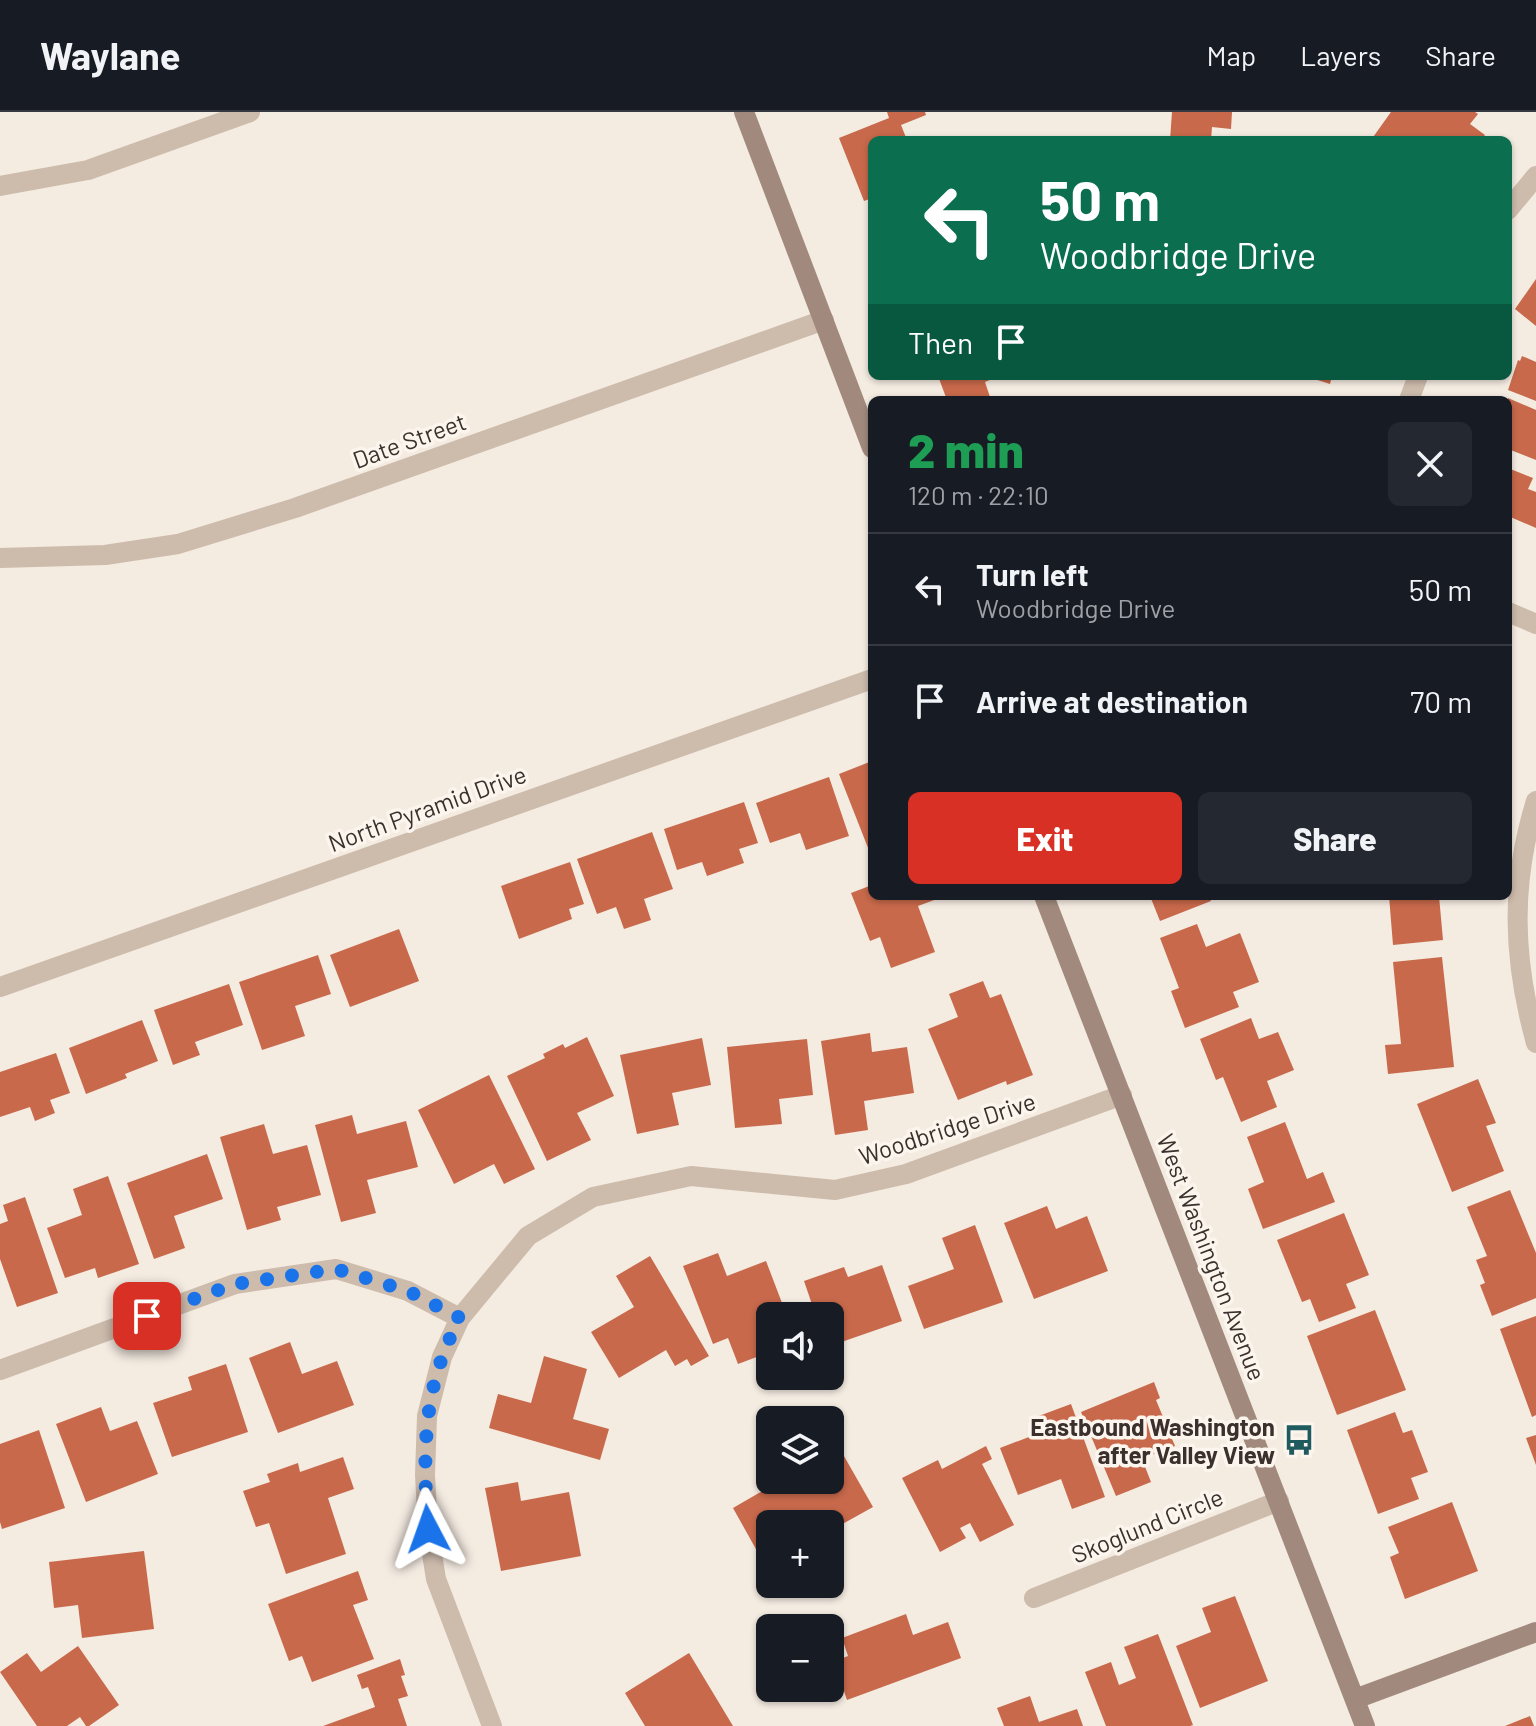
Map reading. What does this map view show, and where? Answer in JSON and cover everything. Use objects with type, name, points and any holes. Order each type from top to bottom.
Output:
[{"type":"main road","points":[[744,112],[868,437]]},
{"type":"main road","name":"West Washington Avenue","points":[[1046,900],[1365,1726]]},
{"type":"main road","points":[[1355,1699],[1536,1632]]},
{"type":"street","points":[[0,186],[88,170],[250,112]]},
{"type":"street","points":[[1512,205],[1536,176]]},
{"type":"street","name":"Date Street","points":[[0,558],[105,555],[178,544],[295,508],[824,320]]},
{"type":"street","points":[[1512,614],[1536,624]]},
{"type":"street","name":"North Pyramid Drive","points":[[0,987],[868,680]]},
{"type":"street","points":[[1536,801],[1520,867],[1516,916],[1519,962],[1536,1043]]},
{"type":"street","name":"Woodbridge Drive","points":[[492,1726],[436,1579],[428,1529],[425,1475],[427,1416],[442,1357],[460,1318],[528,1236],[593,1197],[691,1176],[835,1190],[906,1174],[1122,1095]]},
{"type":"street","points":[[0,1370],[235,1284],[336,1269],[408,1291],[460,1318]]},
{"type":"street","name":"Skoglund Circle","points":[[1034,1598],[1279,1501]]},
{"type":"building","points":[[887,112],[925,112],[926,115],[901,125],[905,136],[868,136],[868,200],[864,201],[839,138],[889,118]]},
{"type":"building","points":[[1172,112],[1232,112],[1231,129],[1212,127],[1211,136],[1170,136]]},
{"type":"building","points":[[1391,112],[1475,112],[1478,114],[1470,124],[1485,135],[1484,136],[1374,136]]},
{"type":"building","points":[[1536,279],[1536,326],[1515,309]]},
{"type":"building","points":[[1522,356],[1536,362],[1536,401],[1508,390]]},
{"type":"building","points":[[940,380],[990,380],[985,382],[990,396],[946,396]]},
{"type":"building","points":[[1512,400],[1536,410],[1536,460],[1512,451]]},
{"type":"building","points":[[1512,470],[1533,478],[1528,489],[1536,492],[1536,528],[1512,518]]},
{"type":"building","points":[[868,763],[868,848],[839,774]]},
{"type":"building","points":[[829,777],[849,836],[806,850],[800,833],[770,843],[756,803]]},
{"type":"building","points":[[744,802],[758,843],[739,849],[744,863],[707,876],[702,862],[677,870],[664,829]]},
{"type":"building","points":[[652,832],[673,889],[644,899],[651,920],[624,929],[616,907],[597,914],[577,859]]},
{"type":"building","points":[[570,862],[584,904],[569,909],[572,919],[519,939],[501,886]]},
{"type":"building","points":[[868,887],[868,900],[934,900],[918,906],[935,952],[891,968],[880,937],[870,941],[851,893]]},
{"type":"building","points":[[1152,900],[1211,900],[1211,901],[1160,921]]},
{"type":"building","points":[[1389,900],[1439,900],[1443,940],[1393,945]]},
{"type":"building","points":[[1197,924],[1206,947],[1240,933],[1259,982],[1233,992],[1239,1007],[1185,1028],[1171,991],[1179,988],[1160,938]]},
{"type":"building","points":[[399,929],[419,981],[350,1007],[330,955]]},
{"type":"building","points":[[318,955],[331,994],[295,1006],[305,1036],[262,1050],[239,982]]},
{"type":"building","points":[[1442,957],[1454,1067],[1388,1074],[1385,1045],[1401,1044],[1393,962]]},
{"type":"building","points":[[983,981],[990,998],[1001,994],[1033,1075],[1007,1085],[1006,1081],[958,1100],[928,1029],[958,1017],[949,994]]},
{"type":"building","points":[[229,984],[243,1025],[195,1042],[200,1055],[173,1065],[154,1010]]},
{"type":"building","points":[[1251,1018],[1259,1039],[1278,1032],[1294,1070],[1267,1081],[1277,1107],[1241,1122],[1223,1077],[1216,1080],[1200,1039]]},
{"type":"building","points":[[142,1020],[158,1061],[125,1074],[127,1078],[86,1094],[69,1048]]},
{"type":"building","points":[[870,1033],[872,1052],[907,1047],[914,1093],[864,1101],[868,1130],[835,1135],[821,1041]]},
{"type":"building","points":[[587,1037],[614,1096],[577,1113],[591,1140],[547,1161],[507,1076],[545,1058],[543,1054],[563,1044],[565,1048]]},
{"type":"building","points":[[702,1038],[711,1085],[672,1093],[679,1125],[637,1134],[620,1055]]},
{"type":"building","points":[[807,1039],[813,1095],[779,1099],[782,1124],[735,1128],[727,1047]]},
{"type":"building","points":[[56,1053],[70,1093],[50,1100],[55,1113],[35,1121],[30,1107],[0,1117],[0,1072]]},
{"type":"building","points":[[489,1075],[535,1169],[504,1184],[494,1164],[454,1184],[418,1110]]},
{"type":"building","points":[[1478,1079],[1496,1123],[1486,1126],[1504,1171],[1452,1192],[1417,1104]]},
{"type":"building","points":[[352,1115],[357,1134],[406,1121],[418,1167],[367,1180],[376,1213],[341,1222],[315,1125]]},
{"type":"building","points":[[1285,1122],[1307,1179],[1323,1172],[1335,1202],[1263,1229],[1248,1189],[1264,1182],[1247,1137]]},
{"type":"building","points":[[264,1124],[273,1154],[307,1145],[321,1195],[277,1207],[281,1220],[247,1230],[220,1137]]},
{"type":"building","points":[[207,1154],[223,1199],[174,1216],[185,1248],[154,1259],[127,1183]]},
{"type":"building","points":[[108,1176],[139,1264],[98,1278],[95,1268],[65,1278],[47,1228],[82,1215],[73,1189]]},
{"type":"building","points":[[1510,1190],[1536,1253],[1536,1298],[1492,1316],[1480,1285],[1485,1283],[1476,1260],[1487,1256],[1467,1207]]},
{"type":"building","points":[[25,1197],[58,1293],[17,1307],[0,1259],[0,1224],[8,1221],[3,1205]]},
{"type":"building","points":[[1047,1206],[1056,1229],[1087,1216],[1108,1271],[1034,1299],[1004,1223]]},
{"type":"building","points":[[1344,1213],[1369,1275],[1346,1284],[1356,1308],[1319,1322],[1310,1299],[1302,1302],[1277,1240]]},
{"type":"building","points":[[975,1225],[1003,1302],[924,1329],[908,1286],[954,1269],[942,1238]]},
{"type":"building","points":[[718,1253],[727,1276],[766,1261],[782,1302],[756,1302],[756,1357],[738,1364],[728,1338],[713,1344],[683,1266]]},
{"type":"building","points":[[650,1256],[709,1356],[691,1366],[687,1359],[675,1366],[666,1350],[619,1378],[591,1332],[634,1307],[616,1276]]},
{"type":"building","points":[[882,1265],[902,1321],[844,1341],[844,1302],[811,1302],[804,1281],[844,1267],[848,1277]]},
{"type":"building","points":[[1375,1310],[1406,1390],[1337,1415],[1307,1336]]},
{"type":"building","points":[[1536,1316],[1536,1415],[1532,1417],[1500,1329]]},
{"type":"building","points":[[290,1342],[302,1374],[337,1361],[354,1405],[278,1433],[249,1358]]},
{"type":"building","points":[[544,1356],[587,1369],[573,1419],[609,1429],[600,1460],[489,1428],[498,1394],[531,1403]]},
{"type":"building","points":[[226,1364],[248,1432],[172,1457],[153,1403],[192,1390],[188,1377]]},
{"type":"building","points":[[1154,1382],[1160,1398],[1156,1400],[1175,1446],[1142,1459],[1151,1482],[1116,1496],[1081,1412]]},
{"type":"building","points":[[1071,1404],[1105,1497],[1072,1509],[1061,1479],[1018,1495],[1000,1448],[1034,1435],[1028,1420]]},
{"type":"building","points":[[101,1407],[110,1431],[137,1421],[158,1474],[86,1502],[56,1424]]},
{"type":"building","points":[[1395,1412],[1403,1433],[1412,1430],[1428,1472],[1411,1478],[1419,1499],[1378,1514],[1347,1430]]},
{"type":"building","points":[[39,1430],[65,1508],[2,1529],[0,1444]]},
{"type":"building","points":[[1536,1435],[1536,1465],[1526,1438]]},
{"type":"building","points":[[986,1446],[992,1459],[982,1464],[1014,1525],[980,1542],[970,1523],[960,1528],[966,1538],[940,1552],[902,1478],[938,1460],[942,1469]]},
{"type":"building","points":[[844,1456],[873,1507],[844,1523],[844,1510],[756,1510],[756,1549],[733,1508],[757,1494],[844,1494]]},
{"type":"building","points":[[343,1457],[354,1489],[328,1498],[346,1554],[286,1574],[269,1523],[256,1527],[243,1491],[270,1482],[267,1474],[298,1463],[300,1472]]},
{"type":"building","points":[[518,1482],[521,1501],[569,1492],[581,1556],[501,1571],[485,1488]]},
{"type":"building","points":[[1452,1502],[1478,1571],[1405,1599],[1390,1557],[1399,1553],[1388,1527]]},
{"type":"building","points":[[144,1551],[154,1629],[82,1638],[78,1605],[54,1608],[49,1562]]},
{"type":"building","points":[[358,1571],[368,1600],[353,1605],[374,1659],[312,1682],[302,1656],[289,1661],[268,1604]]},
{"type":"building","points":[[1235,1596],[1268,1681],[1200,1708],[1176,1646],[1211,1632],[1202,1608]]},
{"type":"building","points":[[906,1614],[913,1635],[948,1622],[961,1658],[847,1700],[844,1658],[848,1656],[844,1637]]},
{"type":"building","points":[[1158,1634],[1193,1725],[1106,1726],[1085,1672],[1111,1662],[1119,1685],[1136,1678],[1124,1647]]},
{"type":"building","points":[[78,1646],[119,1705],[89,1726],[80,1717],[67,1726],[37,1726],[0,1672],[27,1653],[41,1672]]},
{"type":"building","points":[[689,1653],[733,1726],[645,1726],[625,1693]]},
{"type":"building","points":[[400,1659],[405,1675],[401,1676],[408,1696],[398,1699],[407,1726],[323,1726],[375,1707],[368,1687],[362,1689],[357,1675]]},
{"type":"building","points":[[1030,1696],[1039,1722],[1077,1709],[1083,1726],[1004,1726],[997,1708]]},
{"type":"building","points":[[1530,1716],[1534,1726],[1505,1726]]},
{"type":"place","name":"Eastbound Washington after Valley View","points":[[1299,1440]]},
{"type":"route","points":[[147,1316],[235,1284],[336,1269],[408,1291],[460,1318],[442,1357],[427,1416],[425,1475],[428,1529]]}]
